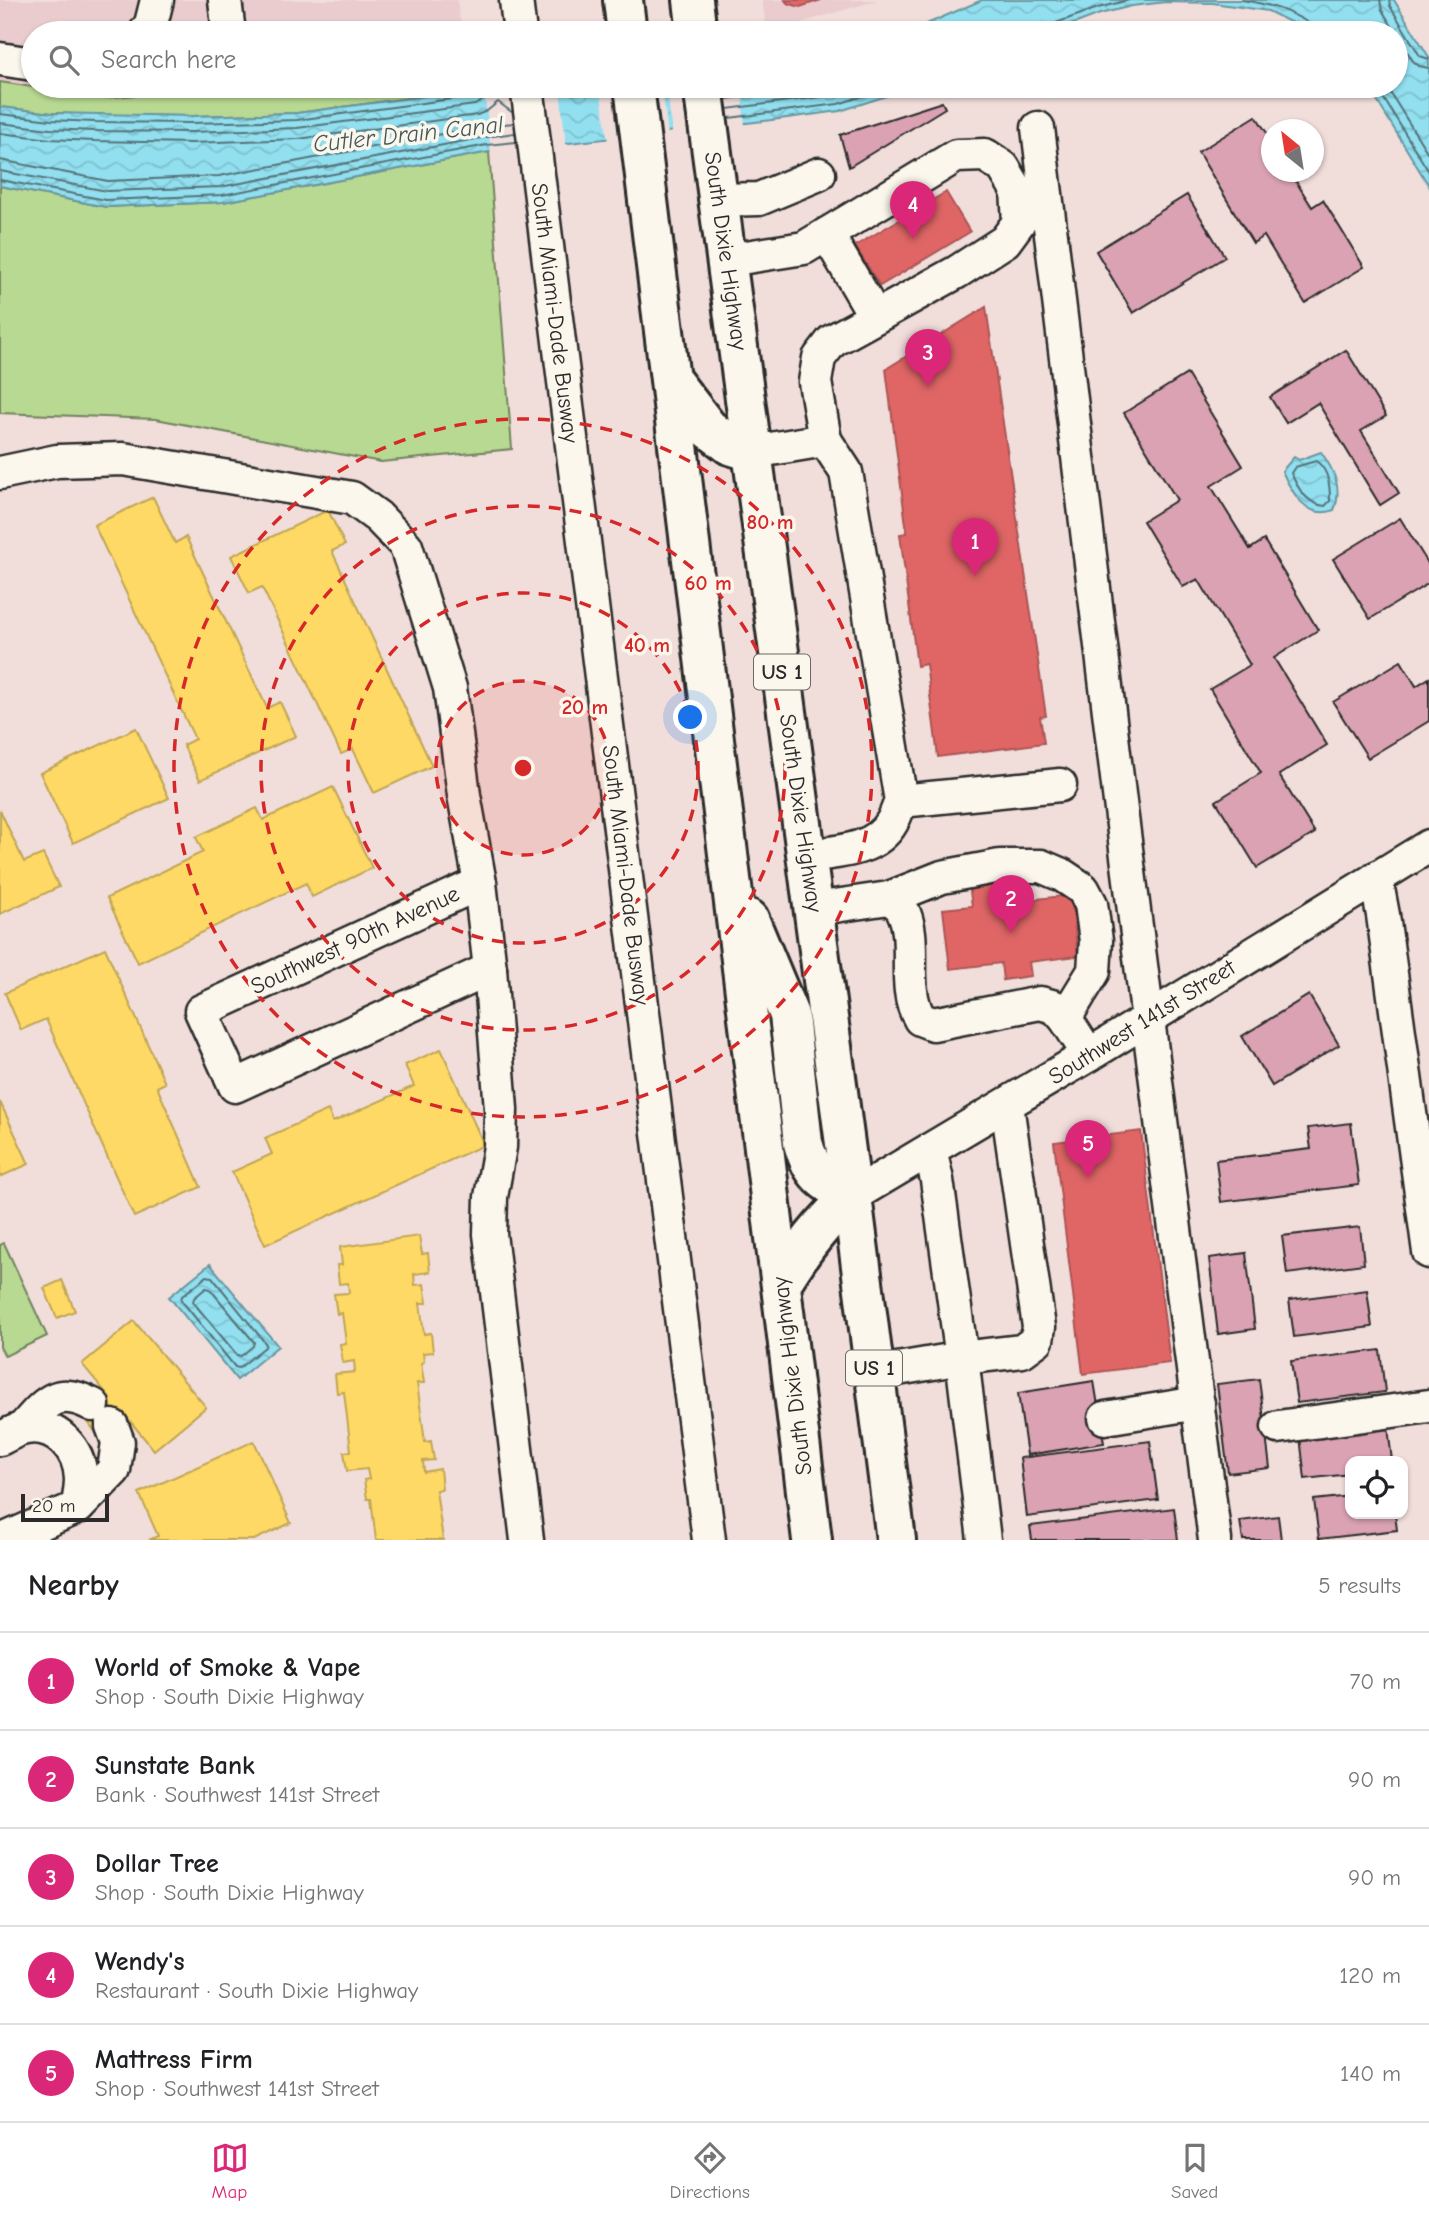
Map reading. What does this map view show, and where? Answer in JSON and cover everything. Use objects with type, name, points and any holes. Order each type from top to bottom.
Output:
[{"type":"highway","points":[[623,0],[626,21]]},
{"type":"highway","points":[[693,0],[696,21]]},
{"type":"highway","name":"South Dixie Highway","points":[[636,98],[812,1540]]},
{"type":"highway","name":"South Dixie Highway","points":[[705,98],[896,1540]]},
{"type":"highway","points":[[670,378],[708,428],[730,445],[753,452]]},
{"type":"highway","points":[[730,873],[789,1014],[807,1160],[816,1174],[828,1184],[852,1196],[827,1219],[806,1244],[781,1284]]},
{"type":"street","points":[[152,21],[157,0]]},
{"type":"street","points":[[225,0],[228,21]]},
{"type":"street","points":[[516,0],[519,21]]},
{"type":"street","points":[[0,59],[21,62]]},
{"type":"street","name":"South Miami-Dade Busway","points":[[528,98],[709,1540]]},
{"type":"street","points":[[1038,128],[1064,355],[1215,1540]]},
{"type":"street","points":[[727,260],[804,248],[956,156],[985,155],[1003,167],[1017,190],[1019,222],[1005,241],[957,272],[832,341],[819,358],[815,382],[825,440],[846,472],[901,801],[891,824],[878,837],[852,850],[807,856]]},
{"type":"street","points":[[719,200],[759,199],[819,174]]},
{"type":"street","points":[[1019,222],[1050,225]]},
{"type":"street","points":[[827,234],[875,316]]},
{"type":"street","points":[[753,452],[825,440]]},
{"type":"street","name":"Southwest 90th Avenue","points":[[0,473],[57,461],[123,459],[352,498],[395,532],[408,551],[450,688],[464,794],[480,883],[201,1011],[235,1086],[490,969]]},
{"type":"street","points":[[901,801],[1060,785]]},
{"type":"street","name":"Southwest 141st Street","points":[[852,1196],[1007,1105],[1429,846]]},
{"type":"street","points":[[814,909],[889,898],[942,877],[1000,866],[1041,866],[1062,875],[1083,888],[1091,904],[1096,941],[1094,971],[1065,1018]]},
{"type":"street","points":[[1376,877],[1429,1252]]},
{"type":"street","points":[[480,883],[501,1109],[500,1147],[491,1197],[489,1234],[527,1540]]},
{"type":"street","points":[[889,898],[901,907],[908,927],[913,1007],[920,1019],[933,1024],[1040,1003],[1055,1007],[1089,1055]]},
{"type":"street","points":[[874,1373],[1022,1351],[1037,1340],[1039,1327],[1007,1105]]},
{"type":"street","points":[[930,1150],[937,1180],[962,1359],[984,1540]]},
{"type":"street","points":[[3,1540],[78,1507],[114,1470],[118,1442],[102,1415],[81,1399],[66,1395],[45,1403],[11,1433]]},
{"type":"street","points":[[1105,1418],[1198,1403]]},
{"type":"street","points":[[1278,1425],[1429,1406]]},
{"type":"street","points":[[11,1433],[36,1427],[51,1430],[62,1437],[70,1447],[81,1476],[78,1507]]},
{"type":"shaded area","points":[[0,0],[457,0],[460,21],[21,21],[21,85],[0,82]]},
{"type":"shaded area","points":[[762,0],[878,0],[807,21],[765,21]]},
{"type":"green space","points":[[0,82],[21,85],[21,98],[409,98],[297,113],[192,116],[52,113],[0,107]]},
{"type":"green space","points":[[489,152],[512,449],[381,462],[156,419],[0,413],[0,186],[106,207],[223,202]]},
{"type":"green space","points":[[4,1243],[47,1336],[5,1356],[0,1347],[0,1245]]},
{"type":"water","points":[[982,0],[1394,0],[1407,21],[1288,21],[1268,11],[1213,3],[1166,2],[1132,6],[1082,21],[934,21]]},
{"type":"water","points":[[1408,23],[1429,57],[1429,186],[1375,98],[1408,98]]},
{"type":"water","name":"Cutler Drain Canal","points":[[411,98],[880,98],[840,111],[489,152],[223,202],[106,207],[0,186],[0,107],[52,113],[192,116],[297,113]]},
{"type":"water","points":[[1321,452],[1333,473],[1338,495],[1334,510],[1324,512],[1308,508],[1301,502],[1282,471],[1294,457],[1299,460]]},
{"type":"water","points":[[210,1264],[278,1346],[237,1380],[169,1297]]},
{"type":"pier","points":[[485,98],[561,98],[566,147],[491,155]]},
{"type":"pier","points":[[601,98],[663,98],[668,135],[608,142]]},
{"type":"pier","points":[[668,98],[742,98],[745,127],[672,135]]},
{"type":"building: Homes","points":[[153,497],[175,543],[186,537],[267,708],[280,702],[296,736],[200,780],[183,745],[195,739],[94,525]]},
{"type":"building: Homes","points":[[328,510],[345,545],[332,551],[432,766],[374,793],[353,749],[341,754],[262,587],[249,593],[231,556]]},
{"type":"building: Homes","points":[[136,728],[169,798],[73,843],[40,773]]},
{"type":"building: Homes","points":[[333,787],[372,868],[312,897],[306,883],[138,963],[107,898],[203,852],[196,837],[257,808],[263,820]]},
{"type":"building: Homes","points":[[0,810],[24,862],[43,854],[59,887],[0,914]]},
{"type":"building: Homes","points":[[105,948],[165,1083],[157,1087],[201,1187],[134,1217],[46,1019],[21,1030],[5,993]]},
{"type":"building: Homes","points":[[441,1049],[484,1145],[265,1245],[232,1172],[272,1154],[265,1138],[328,1110],[333,1122],[414,1086],[405,1065]]},
{"type":"building: Homes","points":[[0,1102],[29,1164],[0,1177]]},
{"type":"building: Homes","points":[[419,1236],[422,1254],[428,1253],[430,1272],[414,1274],[415,1285],[424,1284],[427,1303],[420,1303],[424,1334],[431,1333],[433,1352],[423,1353],[424,1362],[421,1363],[424,1383],[417,1383],[425,1442],[431,1441],[434,1460],[423,1461],[424,1472],[440,1469],[442,1489],[436,1490],[443,1540],[376,1540],[371,1499],[367,1499],[364,1480],[369,1479],[367,1469],[347,1471],[344,1452],[351,1451],[344,1392],[337,1393],[335,1374],[355,1372],[354,1361],[343,1363],[340,1344],[346,1343],[342,1313],[337,1314],[334,1294],[349,1293],[348,1283],[339,1284],[337,1265],[342,1265],[340,1247]]},
{"type":"building: Homes","points":[[62,1280],[75,1311],[57,1318],[44,1288]]},
{"type":"building: Homes","points":[[134,1321],[206,1407],[154,1450],[125,1415],[99,1437],[82,1414],[107,1394],[82,1364]]},
{"type":"building: Homes","points":[[254,1441],[291,1523],[254,1540],[149,1540],[158,1536],[139,1493]]},
{"type":"building: Shops","points":[[785,0],[821,0],[800,7]]},
{"type":"building: Shops","points":[[946,192],[970,232],[880,286],[855,246]]},
{"type":"building: Shops","points":[[986,307],[1046,716],[1040,717],[1044,743],[938,757],[926,664],[917,666],[900,534],[907,533],[886,369]]},
{"type":"building: Shops","points":[[999,874],[1002,903],[1071,895],[1078,956],[1029,962],[1031,976],[1003,980],[1001,963],[950,969],[943,909],[972,906],[968,877]]},
{"type":"building: Shops","points":[[1141,1131],[1170,1363],[1083,1374],[1054,1142]]},
{"type":"building: Other","points":[[942,102],[945,108],[849,167],[840,135]]},
{"type":"building: Other","points":[[1256,116],[1261,124],[1261,182],[1296,182],[1312,207],[1323,200],[1364,267],[1305,303],[1264,236],[1253,243],[1198,152]]},
{"type":"building: Other","points":[[1187,195],[1225,257],[1133,313],[1096,251]]},
{"type":"building: Other","points":[[1346,350],[1386,416],[1361,431],[1399,493],[1380,505],[1318,403],[1286,423],[1270,397]]},
{"type":"building: Other","points":[[1187,374],[1243,466],[1211,486],[1250,549],[1264,540],[1318,630],[1274,658],[1327,745],[1279,775],[1315,833],[1257,868],[1216,801],[1261,773],[1210,689],[1250,665],[1198,579],[1183,587],[1143,521],[1177,500],[1124,413]]},
{"type":"building: Other","points":[[1400,518],[1429,565],[1429,583],[1370,619],[1333,559]]},
{"type":"building: Other","points":[[1401,661],[1416,686],[1429,678],[1429,721],[1368,758],[1333,702]]},
{"type":"building: Other","points":[[1309,995],[1339,1045],[1272,1086],[1242,1036]]},
{"type":"building: Other","points":[[1351,1123],[1359,1185],[1221,1202],[1216,1160],[1311,1149],[1308,1128]]},
{"type":"building: Other","points":[[1360,1227],[1364,1264],[1287,1274],[1282,1236]]},
{"type":"building: Other","points":[[1246,1253],[1255,1329],[1218,1334],[1209,1258]]},
{"type":"building: Other","points":[[1367,1290],[1372,1327],[1294,1337],[1289,1300]]},
{"type":"building: Other","points":[[1380,1350],[1385,1392],[1297,1403],[1291,1361]]},
{"type":"building: Other","points":[[1259,1379],[1270,1468],[1228,1473],[1217,1384]]},
{"type":"building: Other","points":[[1094,1381],[1104,1443],[1027,1455],[1018,1393]]},
{"type":"building: Other","points":[[1388,1427],[1391,1456],[1345,1456],[1345,1475],[1305,1479],[1300,1437]]},
{"type":"building: Other","points":[[1150,1441],[1158,1500],[1027,1517],[1020,1458]]},
{"type":"building: Other","points":[[1345,1497],[1345,1519],[1396,1519],[1397,1530],[1319,1539],[1314,1500]]},
{"type":"building: Other","points":[[1174,1508],[1178,1540],[1032,1540],[1030,1526]]},
{"type":"building: Other","points":[[1278,1516],[1281,1540],[1243,1540],[1240,1521]]},
{"type":"place","name":"Wendy's","points":[[913,239]]},
{"type":"place","name":"Dollar Tree","points":[[928,387]]},
{"type":"place","name":"World of Smoke & Vape","points":[[975,576]]},
{"type":"place","name":"Sunstate Bank","points":[[1011,933]]},
{"type":"place","name":"Mattress Firm","points":[[1088,1178]]}]
